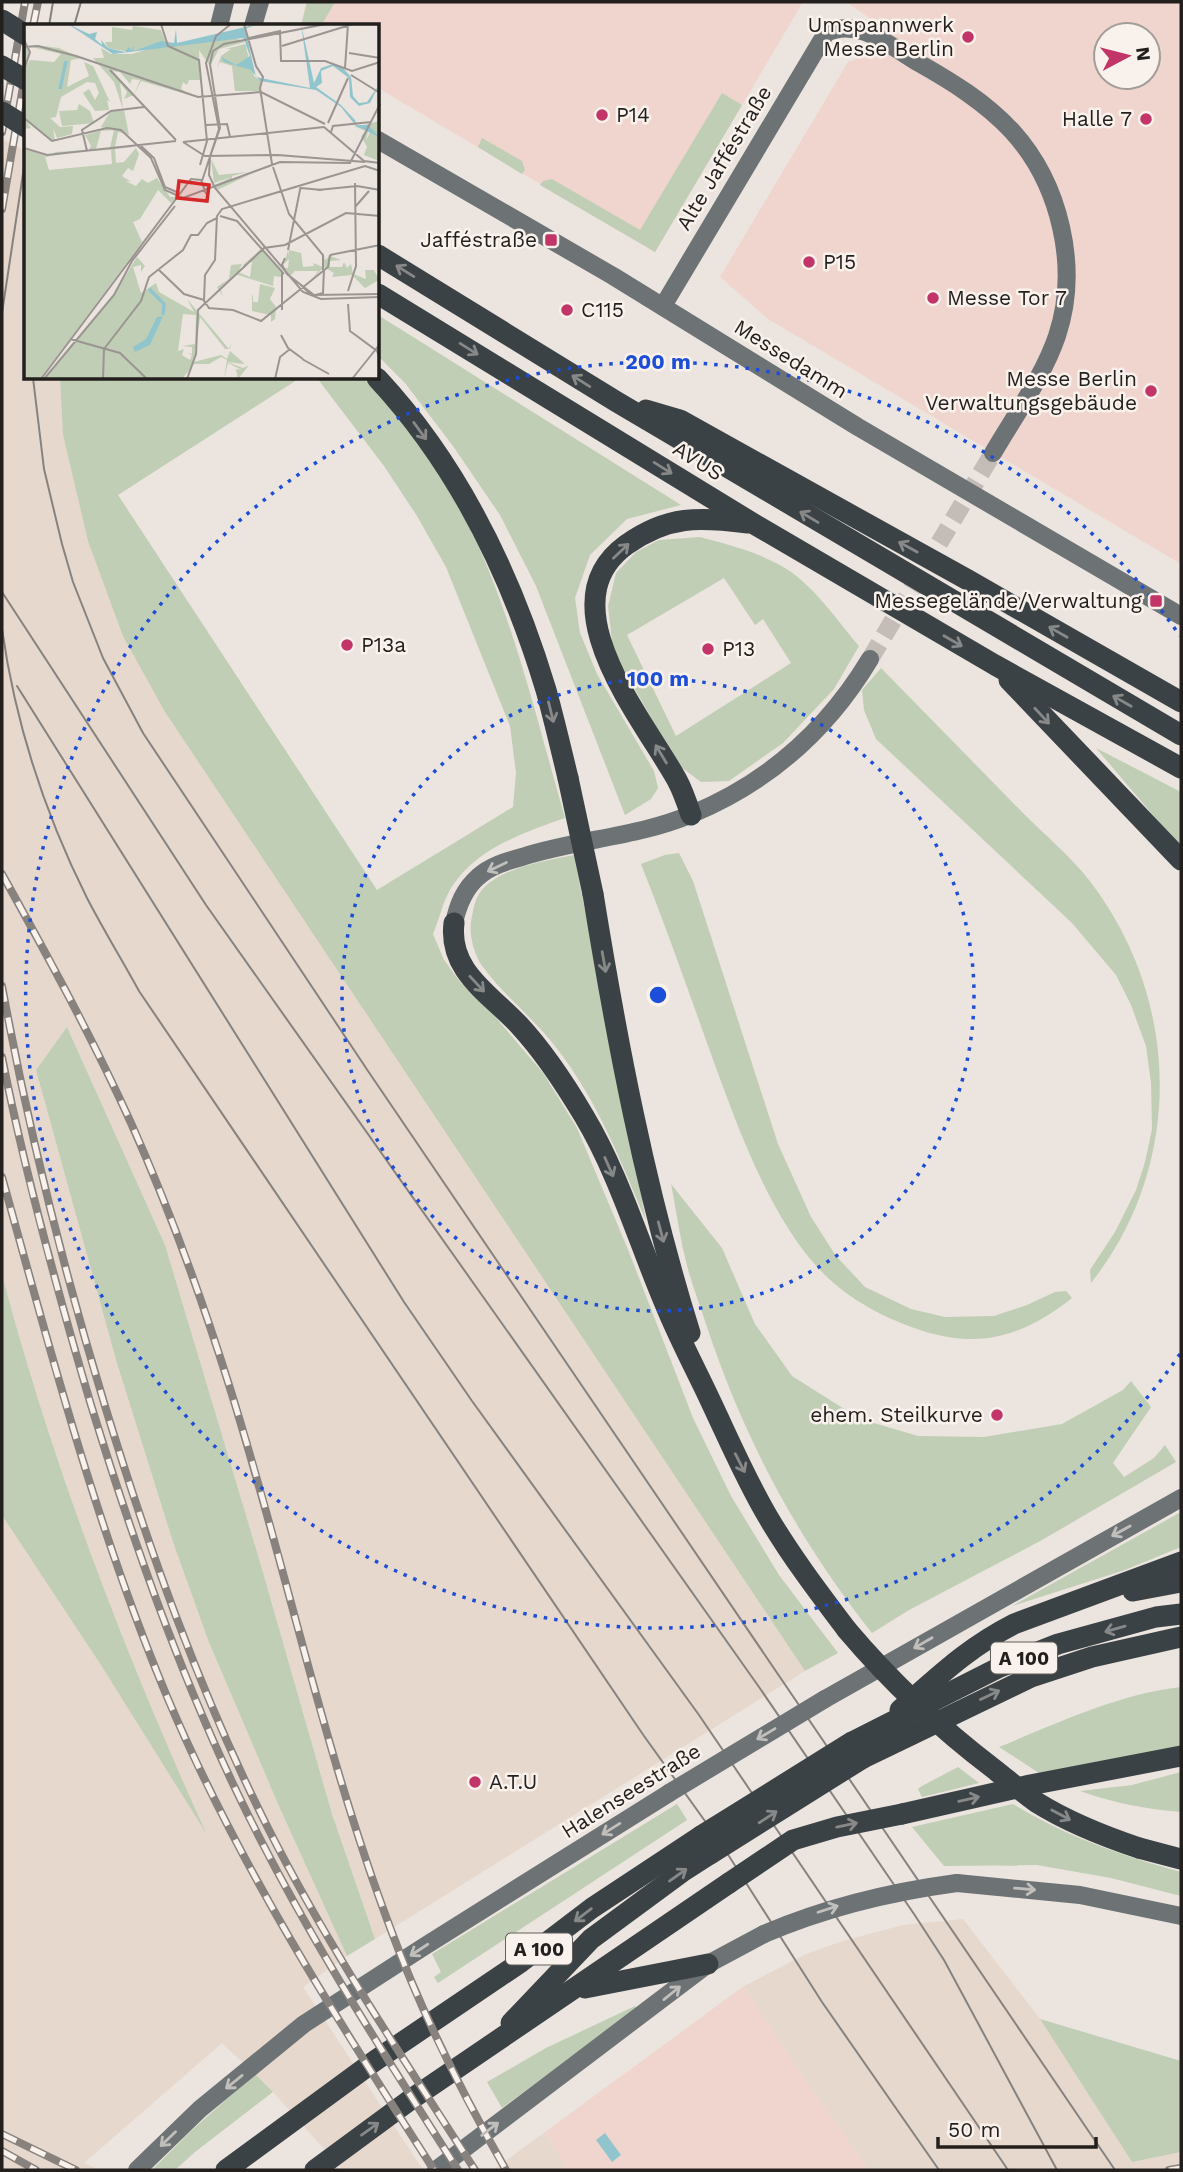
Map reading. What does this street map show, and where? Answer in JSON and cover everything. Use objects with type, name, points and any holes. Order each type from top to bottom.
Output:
[{"type":"highway","points":[[2,20],[24,34]]},
{"type":"highway","points":[[2,66],[24,79]]},
{"type":"highway","points":[[2,112],[24,126]]},
{"type":"highway","points":[[380,256],[617,402],[1181,735]]},
{"type":"highway","name":"AVUS","points":[[380,295],[754,524],[995,665]]},
{"type":"highway","points":[[379,380],[417,425],[461,492],[499,564],[546,691],[593,894],[637,1135],[670,1266],[711,1401]]},
{"type":"highway","points":[[617,402],[680,420],[1181,702]]},
{"type":"highway","points":[[691,815],[678,783],[625,695],[606,657],[596,624],[595,592],[604,568],[620,550],[641,534],[674,521],[704,518],[754,524]]},
{"type":"highway","points":[[995,665],[1181,768]]},
{"type":"highway","points":[[995,665],[1181,860]]},
{"type":"highway","points":[[454,923],[455,950],[462,967],[473,981],[520,1025],[559,1076],[585,1119],[609,1167],[668,1313],[767,1516],[847,1630],[876,1665],[912,1701],[966,1748],[1036,1802],[1093,1832],[1181,1859]]},
{"type":"highway","points":[[877,1729],[952,1662],[990,1636],[1014,1624],[1181,1562]]},
{"type":"highway","points":[[1049,1611],[1181,1582]]},
{"type":"highway","name":"A 100","points":[[858,1750],[877,1729],[1000,1667],[1058,1644],[1181,1614]]},
{"type":"highway","name":"A 100","points":[[226,2170],[376,2060],[521,1962],[592,1908],[706,1845],[858,1750],[1031,1677],[1092,1657],[1181,1637]]},
{"type":"highway","name":"A 100","points":[[315,2170],[410,2100],[793,1840],[837,1827],[1030,1785],[1181,1756]]},
{"type":"highway","name":"A 100","points":[[483,2052],[591,1939],[682,1871],[706,1845]]},
{"type":"highway","points":[[576,1989],[708,1965]]},
{"type":"main road","points":[[220,24],[225,2]]},
{"type":"main road","points":[[254,24],[260,2]]},
{"type":"main road","name":"Alte Jafféstraße","points":[[663,306],[826,33],[844,27],[864,30],[972,95],[1013,133],[1036,165],[1054,203],[1065,253],[1066,290],[1060,323],[1046,362],[993,453]]},
{"type":"main road","name":"Messedamm","points":[[380,141],[663,306],[858,427],[1181,616]]},
{"type":"main road","points":[[454,923],[458,903],[478,877],[500,864],[562,846],[632,833],[691,815],[762,777],[805,743],[851,690],[870,659]]},
{"type":"main road","name":"Halenseestraße","points":[[137,2170],[200,2109],[304,2024],[425,1946],[825,1699],[1181,1498]]},
{"type":"main road","points":[[436,2170],[708,1965],[764,1934],[801,1918],[853,1901],[957,1883],[1080,1895],[1181,1916]]},
{"type":"shaded area","points":[[306,2],[803,2],[655,252],[380,89],[380,24],[301,24]]},
{"type":"shaded area","points":[[846,2],[1181,2],[1181,564],[768,319],[720,277],[848,62],[864,56],[883,27]]},
{"type":"shaded area","points":[[2,139],[24,150],[24,380],[60,380],[63,435],[88,541],[165,712],[805,1671],[375,1939],[332,1814],[165,1245],[67,1027],[36,1070],[116,1360],[173,1542],[208,1640],[347,1956],[303,1987],[423,2170],[343,2170],[273,2092],[222,2043],[84,2163],[100,2170],[2,2170]]},
{"type":"shaded area","points":[[963,1919],[1040,2019],[1132,2162],[1181,2152],[1181,2170],[869,2170],[799,2071],[744,1986],[806,1954],[843,1941],[903,1925]]},
{"type":"shaded area","points":[[744,1986],[799,2071],[869,2170],[568,2170],[545,2132]]},
{"type":"shaded area","points":[[545,2132],[568,2170],[493,2170]]},
{"type":"green space","points":[[307,2],[335,2],[322,24],[302,24]]},
{"type":"green space","points":[[722,93],[742,105],[655,252],[540,185],[543,181],[552,179],[640,230]]},
{"type":"green space","points":[[482,138],[522,161],[525,170],[522,174],[478,147]]},
{"type":"green space","points":[[380,316],[681,505],[627,519],[590,555],[575,598],[580,633],[597,674],[654,771],[658,788],[651,799],[625,815],[536,586],[500,515],[453,446],[405,383],[380,358]]},
{"type":"green space","points":[[60,380],[297,380],[118,495],[377,890],[513,807],[516,773],[510,726],[446,567],[384,466],[319,380],[365,380],[399,418],[432,462],[461,510],[497,590],[565,818],[502,844],[473,862],[451,888],[433,934],[444,960],[461,983],[491,1012],[543,1073],[577,1128],[629,1252],[693,1418],[731,1496],[779,1575],[838,1653],[805,1671],[165,712],[123,636],[88,541],[63,435]]},
{"type":"green space","points":[[700,537],[769,559],[790,571],[812,590],[859,646],[834,689],[783,743],[729,781],[701,782],[677,764],[613,650],[608,606],[616,573],[636,552],[659,540]],"holes":[[[724,578],[755,625],[763,619],[791,663],[676,736],[627,635]]]},
{"type":"green space","points":[[881,668],[1089,880],[1120,928],[1142,978],[1155,1031],[1160,1084],[1156,1137],[1143,1188],[1121,1237],[1091,1283],[1090,1270],[1115,1232],[1136,1190],[1145,1162],[1152,1129],[1151,1083],[1146,1046],[1131,1005],[1116,975],[1072,923],[876,739],[864,710],[862,690]]},
{"type":"green space","points":[[1096,748],[1181,792],[1181,848]]},
{"type":"green space","points":[[679,853],[693,881],[778,1144],[811,1217],[836,1256],[865,1287],[911,1309],[945,1317],[994,1316],[1055,1292],[1066,1291],[1072,1298],[1019,1330],[982,1339],[962,1339],[920,1330],[881,1314],[845,1292],[824,1274],[787,1227],[744,1141],[641,864]]},
{"type":"green space","points":[[574,855],[646,1221],[608,1132],[585,1090],[549,1039],[483,967],[472,942],[471,922],[475,902],[482,889],[519,868]]},
{"type":"green space","points":[[67,1027],[165,1245],[332,1814],[375,1939],[347,1956],[208,1640],[173,1542],[116,1360],[36,1070]]},
{"type":"green space","points":[[671,1184],[722,1248],[755,1324],[792,1376],[860,1419],[918,1436],[984,1437],[1062,1424],[1123,1390],[1131,1381],[1151,1407],[1113,1463],[1124,1477],[1154,1458],[1165,1445],[1176,1462],[1042,1540],[909,1610],[872,1633],[797,1524],[755,1447],[737,1407],[689,1274]]},
{"type":"green space","points":[[2,1275],[44,1418],[92,1558],[206,1833],[101,1665],[2,1515]]},
{"type":"green space","points":[[1181,1512],[1181,1547],[1125,1570],[1012,1606]]},
{"type":"green space","points":[[1181,1687],[1181,1746],[1039,1773],[999,1747],[1111,1703]]},
{"type":"green space","points":[[958,1767],[979,1783],[922,1797],[918,1789]]},
{"type":"green space","points":[[1181,1772],[1181,1812],[1130,1805],[1080,1791],[1132,1785]]},
{"type":"green space","points":[[677,1804],[687,1820],[438,1983],[434,1977],[441,1972],[432,1954]]},
{"type":"green space","points":[[1013,1804],[1094,1844],[1181,1872],[1181,1896],[1111,1878],[1037,1865],[944,1866],[912,1827]]},
{"type":"green space","points":[[635,2006],[636,2009],[502,2108],[487,2082],[546,2048]]},
{"type":"green space","points":[[1040,2019],[1181,2061],[1181,2152],[1132,2162]]},
{"type":"green space","points":[[255,2074],[273,2092],[175,2170],[152,2170],[191,2131]]},
{"type":"water","points":[[605,2133],[621,2155],[612,2162],[596,2140]]},
{"type":"tunnel","points":[[870,659],[993,453]]},
{"type":"tram line","points":[[49,24],[53,2]]},
{"type":"tram line","points":[[75,24],[81,2]]},
{"type":"tram line","points":[[2,313],[24,167]]},
{"type":"tram line","points":[[33,380],[44,469],[73,582],[103,658],[143,733],[368,1071],[1115,2170]]},
{"type":"tram line","points":[[2,592],[206,905],[759,1687],[914,1914],[944,1960],[1057,2170]]},
{"type":"tram line","points":[[2,629],[15,698],[45,800],[87,898],[139,991],[644,1736],[720,1842],[822,2002],[939,2170]]},
{"type":"tram line","points":[[17,686],[404,1302],[472,1401],[699,1715],[1008,2170]]},
{"type":"railway","points":[[2,132],[25,2]]},
{"type":"railway","points":[[33,24],[38,2]]},
{"type":"railway","points":[[2,209],[24,81]]},
{"type":"railway","points":[[2,874],[101,1059],[171,1220],[196,1285],[250,1453],[325,1728],[367,1863],[429,2023],[506,2170]]},
{"type":"railway","points":[[2,986],[35,1145],[90,1354],[139,1514],[198,1673],[243,1777],[291,1872],[367,2002],[475,2170]]},
{"type":"railway","points":[[2,1057],[42,1232],[91,1405],[122,1502],[193,1693],[234,1786],[312,1934],[458,2170]]},
{"type":"railway","points":[[2,1177],[97,1506],[142,1635],[168,1699],[226,1822],[291,1940],[434,2170]]},
{"type":"railway","points":[[2,2134],[76,2170]]},
{"type":"railway","points":[[2,2151],[36,2170]]},
{"type":"railway","points":[[1169,2170],[1181,2168]]},
{"type":"place","name":"Umspannwerk Messe Berlin","points":[[968,37]]},
{"type":"place","name":"P14","points":[[602,115]]},
{"type":"place","name":"Halle 7","points":[[1146,119]]},
{"type":"place","name":"Jafféstraße","points":[[551,240]]},
{"type":"place","name":"P15","points":[[809,262]]},
{"type":"place","name":"Messe Tor 7","points":[[933,298]]},
{"type":"place","name":"C115","points":[[567,310]]},
{"type":"place","name":"Messe Berlin Verwaltungsgebäude","points":[[1151,391]]},
{"type":"place","name":"Messegelände/Verwaltung","points":[[1156,601]]},
{"type":"place","name":"P13a","points":[[347,645]]},
{"type":"place","name":"P13","points":[[708,649]]},
{"type":"place","name":"ehem. Steilkurve","points":[[997,1415]]},
{"type":"place","name":"A.T.U","points":[[475,1782]]}]
